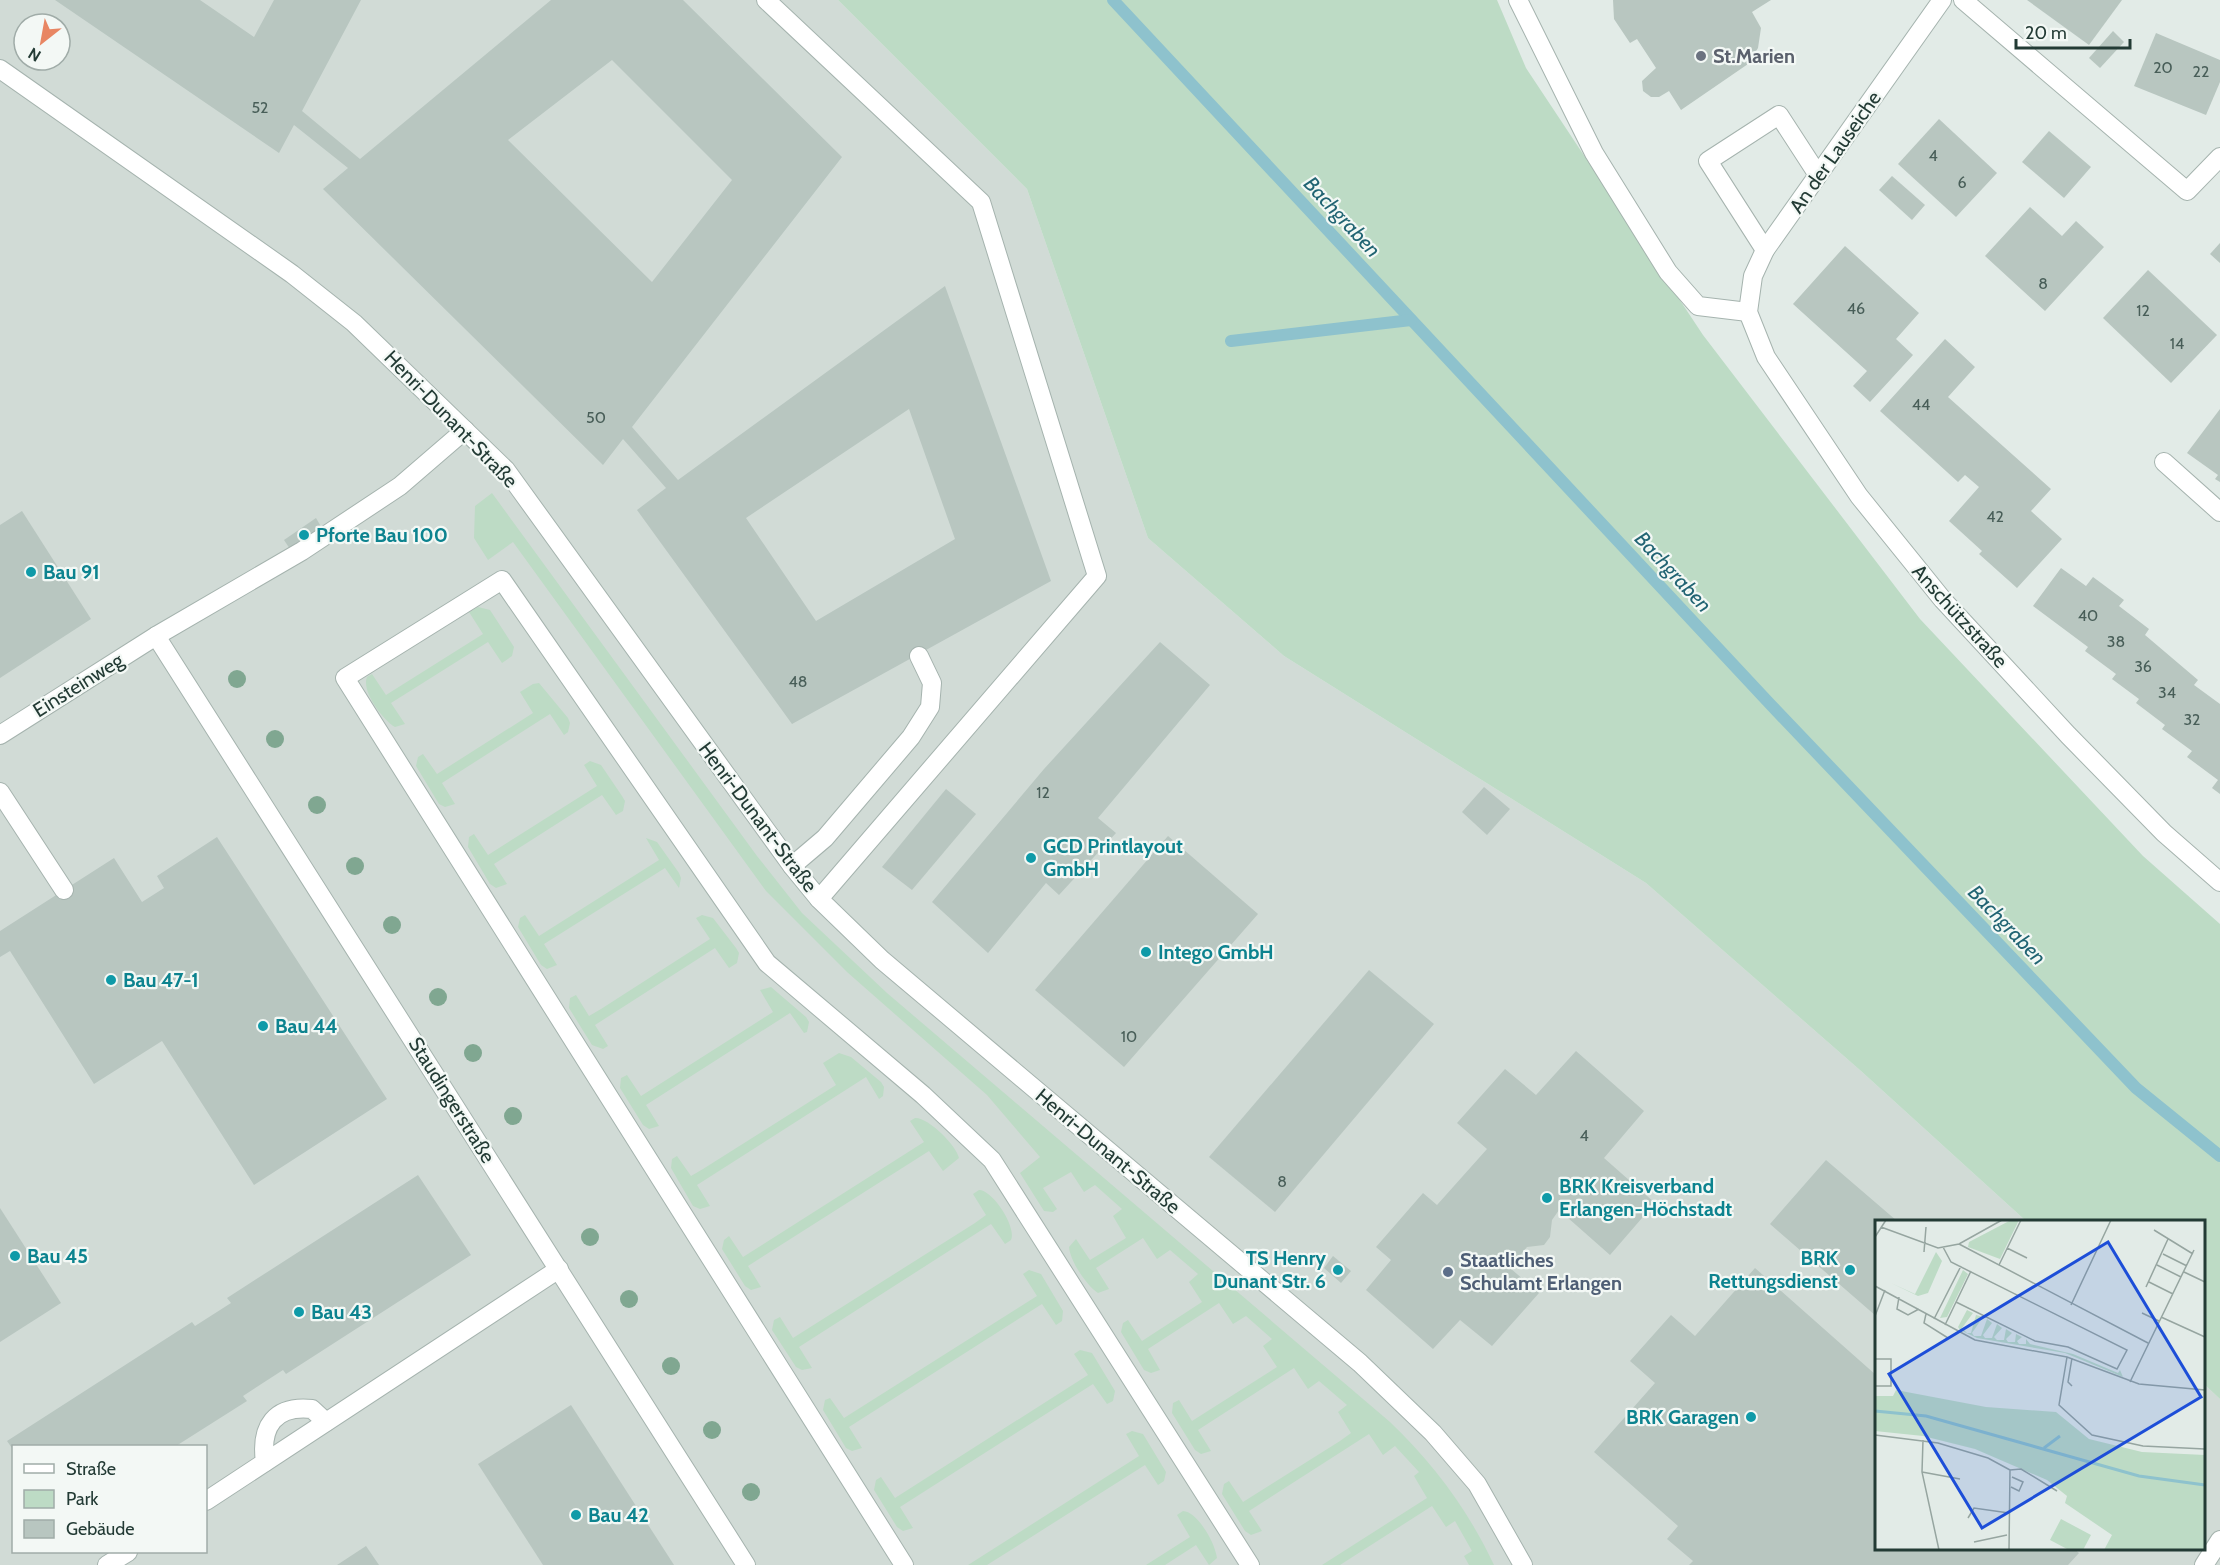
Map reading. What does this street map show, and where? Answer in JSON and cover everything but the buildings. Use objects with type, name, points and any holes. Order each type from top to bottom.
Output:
[{"type":"street","points":[[766,0],[981,202],[1097,576],[819,899]]},
{"type":"street","points":[[1518,0],[1594,153],[1668,272],[1698,306],[1748,312]]},
{"type":"street","name":"An der Lauseiche","points":[[1748,312],[1754,276],[1765,250],[1942,0]]},
{"type":"street","points":[[1963,0],[2187,191],[2220,157]]},
{"type":"street","name":"Henri-Dunant-Straße","points":[[0,69],[292,274],[354,323],[506,470],[792,866],[819,899],[882,960],[1368,1371],[1433,1433],[1476,1484],[1523,1565]]},
{"type":"street","points":[[1765,250],[1708,161],[1779,115],[1818,175]]},
{"type":"street","name":"Anschützstraße","points":[[1748,312],[1766,357],[1859,496],[1943,600],[2148,817],[2220,882]]},
{"type":"street","name":"Einsteinweg","points":[[0,735],[156,636],[302,551],[400,486],[465,430]]},
{"type":"street","points":[[2164,462],[2220,512]]},
{"type":"street","points":[[904,1565],[345,678],[501,580],[767,963],[923,1095],[992,1160],[1250,1565]]},
{"type":"street","name":"Staudingerstraße","points":[[156,636],[746,1565]]},
{"type":"street","points":[[792,866],[825,838],[910,737],[930,707],[932,682],[920,656]]},
{"type":"street","points":[[0,792],[64,890]]},
{"type":"street","points":[[207,1500],[559,1269]]},
{"type":"street","points":[[266,1462],[263,1446],[268,1428],[278,1414],[288,1410],[312,1409],[326,1422]]},
{"type":"street","points":[[2204,1565],[2220,1540]]},
{"type":"street","points":[[107,1565],[125,1553]]},
{"type":"shaded area","points":[[0,0],[838,0],[1027,189],[1148,538],[1284,656],[1646,883],[1861,1071],[2025,1220],[1875,1220],[1875,1550],[2205,1550],[2205,1385],[2220,1399],[2220,1565],[0,1565]]},
{"type":"green space","points":[[838,0],[1497,0],[1526,68],[1703,335],[1920,619],[2143,856],[2220,924],[2220,1399],[2205,1385],[2205,1220],[2025,1220],[1861,1071],[1646,883],[1284,656],[1148,538],[1027,189]]},
{"type":"green space","points":[[492,493],[757,856],[802,913],[887,993],[1390,1422],[1421,1454],[1449,1489],[1473,1525],[1494,1565],[1469,1565],[1464,1556],[1472,1551],[1455,1521],[1446,1527],[1432,1506],[1340,1565],[1322,1565],[1427,1498],[1414,1476],[1419,1472],[1395,1446],[1383,1455],[1369,1434],[1249,1511],[1262,1531],[1251,1535],[1245,1531],[1222,1494],[1224,1484],[1229,1481],[1243,1502],[1340,1441],[1351,1433],[1338,1412],[1347,1405],[1319,1381],[1308,1389],[1294,1368],[1198,1430],[1211,1451],[1201,1454],[1195,1450],[1172,1413],[1173,1403],[1179,1400],[1192,1421],[1277,1367],[1263,1346],[1272,1339],[1246,1316],[1233,1324],[1219,1303],[1148,1349],[1160,1370],[1151,1373],[1144,1370],[1121,1332],[1123,1323],[1128,1320],[1142,1341],[1202,1302],[1189,1282],[1198,1274],[1170,1250],[1157,1259],[1143,1238],[1096,1268],[1109,1289],[1098,1293],[1089,1285],[1076,1266],[1069,1247],[1076,1239],[1090,1260],[1126,1238],[1113,1216],[1122,1209],[1095,1185],[1084,1192],[1071,1172],[1043,1188],[1057,1209],[1053,1212],[1044,1211],[1020,1173],[1040,1157],[987,1095],[847,972],[766,891],[513,542],[488,560],[474,538],[475,506]]},
{"type":"green space","points":[[478,607],[490,610],[514,647],[512,656],[502,663],[488,642],[391,703],[405,724],[395,727],[374,705],[367,690],[367,677],[372,674],[386,695],[483,634],[469,612]]},
{"type":"green space","points":[[539,683],[568,718],[570,723],[568,732],[564,735],[550,714],[442,783],[455,804],[445,807],[439,804],[416,766],[418,757],[423,754],[437,774],[533,713],[520,692]]},
{"type":"green space","points":[[590,761],[601,765],[622,796],[625,801],[623,811],[616,815],[602,795],[494,864],[507,884],[496,888],[490,884],[468,847],[469,837],[474,834],[488,855],[597,786],[584,765]]},
{"type":"green space","points":[[646,838],[657,842],[679,873],[681,878],[679,888],[665,868],[544,944],[557,965],[547,969],[541,965],[518,927],[520,918],[525,915],[539,936],[659,860]]},
{"type":"green space","points":[[702,915],[713,918],[736,948],[739,953],[737,963],[729,968],[715,948],[595,1025],[608,1046],[603,1049],[592,1045],[569,1008],[570,998],[576,995],[589,1016],[601,1009],[710,939],[696,918]]},
{"type":"green space","points":[[771,987],[806,1017],[809,1022],[807,1032],[804,1033],[790,1013],[646,1105],[659,1126],[649,1129],[643,1125],[620,1088],[621,1078],[627,1075],[641,1096],[773,1012],[760,990]]},
{"type":"green space","points":[[839,1053],[851,1057],[881,1082],[884,1087],[883,1096],[879,1099],[866,1077],[697,1185],[710,1206],[700,1209],[693,1206],[671,1168],[672,1159],[677,1156],[691,1176],[836,1085],[823,1063]]},
{"type":"green space","points":[[915,1118],[927,1122],[941,1133],[959,1158],[943,1171],[929,1151],[748,1266],[761,1287],[751,1290],[745,1286],[722,1249],[724,1240],[729,1236],[743,1257],[924,1142],[910,1121]]},
{"type":"green space","points":[[979,1190],[991,1196],[997,1203],[1011,1227],[1011,1240],[1005,1244],[991,1224],[799,1347],[812,1368],[802,1370],[796,1367],[772,1330],[774,1320],[780,1317],[793,1338],[975,1223],[986,1215],[973,1194]]},
{"type":"green space","points":[[1029,1270],[1041,1274],[1063,1311],[1062,1321],[1056,1325],[1042,1304],[849,1427],[862,1448],[852,1451],[846,1448],[823,1410],[825,1400],[830,1398],[844,1418],[1037,1296],[1023,1274]]},
{"type":"green space","points":[[1080,1350],[1092,1353],[1115,1391],[1113,1401],[1107,1404],[1093,1384],[900,1507],[913,1528],[903,1531],[897,1527],[874,1490],[876,1480],[881,1477],[895,1498],[1088,1375],[1074,1354]]},
{"type":"green space","points":[[1132,1431],[1143,1434],[1166,1472],[1164,1481],[1158,1485],[1145,1465],[987,1565],[968,1565],[1139,1456],[1126,1434]]},
{"type":"green space","points":[[1183,1511],[1200,1522],[1213,1544],[1217,1558],[1209,1565],[1196,1545],[1165,1565],[1146,1565],[1190,1537],[1177,1515]]},
{"type":"waterway","name":"Bachgraben","points":[[1113,0],[1770,704],[2136,1088],[2220,1156]]},
{"type":"waterway","points":[[1231,341],[1411,320]]},
{"type":"place","name":"St.Marien","points":[[1701,56]]},
{"type":"place","name":"Pforte Bau 100","points":[[304,535]]},
{"type":"place","name":"Bau 91","points":[[31,572]]},
{"type":"place","name":"GCD Printlayout GmbH","points":[[1031,858]]},
{"type":"place","name":"Intego GmbH","points":[[1146,952]]},
{"type":"place","name":"Bau 47-1","points":[[111,980]]},
{"type":"place","name":"Bau 44","points":[[263,1026]]},
{"type":"place","name":"BRK Kreisverband Erlangen-Höchstadt","points":[[1547,1198]]},
{"type":"place","name":"Bau 45","points":[[15,1256]]},
{"type":"place","name":"TS Henry Dunant Str. 6","points":[[1338,1270]]},
{"type":"place","name":"BRK Rettungsdienst","points":[[1850,1270]]},
{"type":"place","name":"Staatliches Schulamt Erlangen","points":[[1448,1272]]},
{"type":"place","name":"Bau 43","points":[[299,1312]]},
{"type":"place","name":"BRK Garagen","points":[[1751,1417]]},
{"type":"place","name":"Bau 42","points":[[576,1515]]}]
